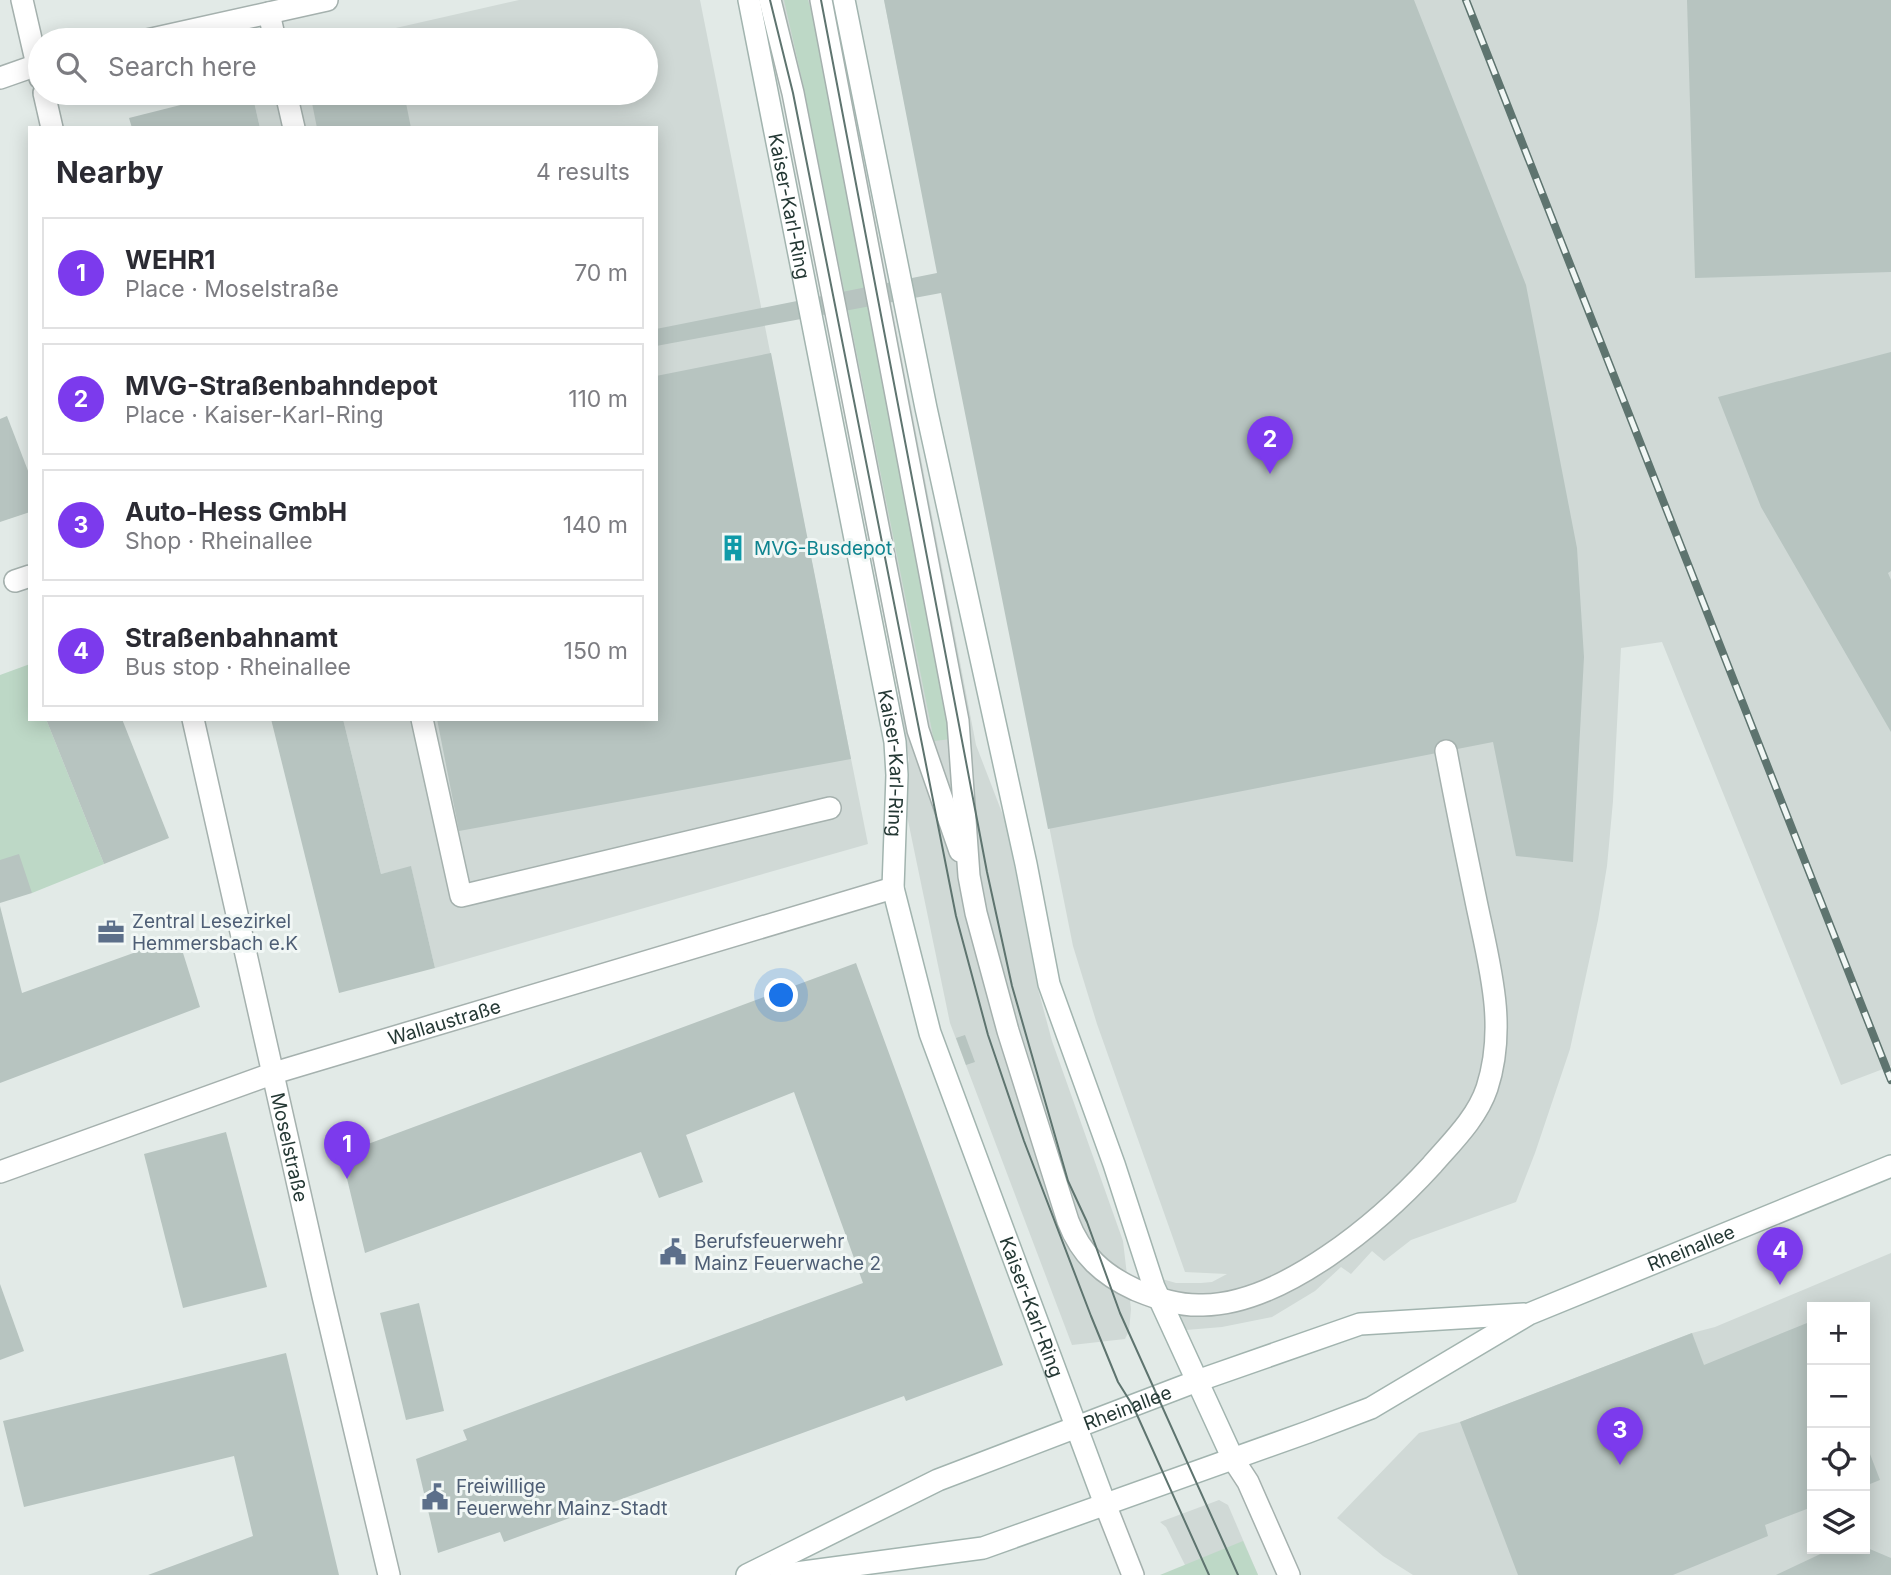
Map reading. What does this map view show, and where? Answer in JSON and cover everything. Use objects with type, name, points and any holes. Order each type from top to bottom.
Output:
[{"type":"street","points":[[22,0],[29,28]]},
{"type":"street","points":[[195,28],[275,8],[327,0]]},
{"type":"street","name":"Kaiser-Karl-Ring","points":[[749,0],[895,742],[897,775],[893,888],[930,1033],[1075,1427],[1133,1575]]},
{"type":"street","name":"Kaiser-Karl-Ring","points":[[770,0],[793,93],[918,730],[969,876]]},
{"type":"street","name":"Kaiser-Karl-Ring","points":[[821,0],[958,721],[969,876],[976,913],[1008,1031],[1068,1221],[1076,1240],[1092,1262],[1105,1273],[1160,1300],[1204,1306],[1242,1298],[1282,1285],[1389,1210],[1464,1129],[1486,1090],[1498,1035],[1494,988],[1446,751]]},
{"type":"street","points":[[844,0],[926,408],[1026,864],[1049,984],[1160,1300],[1289,1575]]},
{"type":"street","points":[[275,8],[275,28]]},
{"type":"street","points":[[0,78],[28,72]]},
{"type":"street","points":[[47,105],[52,126]]},
{"type":"street","points":[[289,105],[294,126]]},
{"type":"street","name":"Moselstraße","points":[[193,721],[287,1140],[389,1575]]},
{"type":"street","points":[[422,721],[461,897],[830,808]]},
{"type":"street","name":"Wallaustraße","points":[[0,1172],[274,1073],[893,888]]},
{"type":"street","name":"Rheinallee","points":[[780,1575],[983,1548],[1233,1459],[1371,1408],[1529,1314],[1891,1166]]},
{"type":"street","name":"Rheinallee","points":[[747,1575],[938,1480],[1197,1381],[1360,1324],[1529,1314]]},
{"type":"shaded area","name":"MVG-Busdepot","points":[[519,0],[700,0],[868,844],[435,968],[411,867],[381,874],[343,721],[658,721],[658,126],[260,126],[255,105],[658,105],[658,28],[396,28]]},
{"type":"shaded area","points":[[759,0],[833,0],[976,745],[1006,823],[1038,989],[1052,1041],[1123,1241],[1131,1309],[1129,1331],[1125,1339],[1072,1345],[950,1023],[906,811],[904,782],[909,760],[899,695],[781,90]]},
{"type":"shaded area","points":[[884,0],[1891,0],[1891,1066],[1841,1085],[1662,642],[1621,648],[1613,801],[1607,866],[1598,920],[1570,1049],[1516,1202],[1411,1240],[1384,1261],[1372,1251],[1351,1274],[1341,1267],[1315,1291],[1272,1317],[1222,1327],[1186,1330],[1162,1279],[1176,1283],[1201,1283],[1212,1282],[1227,1274],[1185,1272],[1097,1024],[1073,946]]},
{"type":"shaded area","points":[[1891,1253],[1891,1575],[1413,1575],[1383,1556],[1337,1518],[1419,1433],[1460,1422],[1692,1333],[1715,1327]]},
{"type":"shaded area","points":[[1219,1500],[1228,1505],[1258,1575],[1190,1575],[1166,1527],[1160,1522]]},
{"type":"green space","points":[[784,0],[808,0],[818,33],[951,739],[934,741]]},
{"type":"green space","points":[[28,665],[28,721],[47,721],[104,864],[32,893],[0,860],[0,675]]},
{"type":"green space","points":[[1243,1541],[1258,1575],[1160,1575]]},
{"type":"building","points":[[884,0],[1414,0],[1526,285],[1577,548],[1584,657],[1573,862],[1516,856],[1493,742],[1048,829],[941,293],[658,346],[658,329],[937,273]]},
{"type":"building","points":[[1687,0],[1891,0],[1891,272],[1695,278]]},
{"type":"building","points":[[180,105],[255,105],[260,126],[131,126],[129,118]]},
{"type":"building","points":[[312,105],[406,105],[411,126],[317,126]]},
{"type":"building","points":[[1891,352],[1891,571],[1888,573],[1891,580],[1891,732],[1761,507],[1718,397]]},
{"type":"building","name":"MVG-Busdepot","points":[[771,353],[851,759],[459,831],[437,721],[658,721],[658,376]]},
{"type":"building","points":[[7,416],[28,471],[28,513],[0,522],[0,419]]},
{"type":"building","points":[[47,721],[123,721],[169,838],[104,864]]},
{"type":"building","points":[[271,721],[343,721],[381,874],[411,866],[435,968],[339,993]]},
{"type":"building","points":[[19,854],[32,893],[0,903],[0,860]]},
{"type":"building","points":[[0,906],[22,993],[178,937],[200,1007],[0,1083]]},
{"type":"building","points":[[856,963],[1003,1365],[906,1401],[904,1396],[504,1542],[500,1532],[438,1553],[416,1459],[467,1440],[463,1430],[863,1283],[794,1092],[686,1135],[703,1182],[659,1198],[641,1152],[365,1253],[341,1154]]},
{"type":"building","points":[[965,1035],[975,1062],[966,1065],[956,1038]]},
{"type":"building","points":[[226,1132],[267,1287],[183,1308],[144,1154]]},
{"type":"building","points":[[0,1284],[24,1351],[0,1360]]},
{"type":"building","points":[[419,1303],[444,1411],[406,1420],[380,1313]]},
{"type":"building","points":[[1807,1323],[1807,1509],[1765,1525],[1768,1536],[1673,1575],[1518,1575],[1460,1422],[1692,1333],[1704,1365]]},
{"type":"building","points":[[286,1353],[339,1575],[148,1575],[253,1536],[234,1456],[24,1507],[3,1421]]},
{"type":"building","points":[[1870,1454],[1880,1480],[1870,1484]]},
{"type":"building","points":[[1870,1549],[1891,1558],[1891,1575],[1776,1575],[1820,1554],[1870,1554]]},
{"type":"tram line","points":[[770,0],[793,93],[956,916],[988,1035],[1024,1141],[1118,1382],[1133,1406],[1209,1575]]},
{"type":"tram line","points":[[821,0],[987,872],[1012,986],[1068,1181],[1087,1222],[1120,1313],[1238,1575]]},
{"type":"railway","points":[[1466,0],[1891,1080]]},
{"type":"place","name":"MVG-Straßenbahndepot","points":[[1270,474]]},
{"type":"place","name":"MVG-Busdepot","points":[[733,548]]},
{"type":"place","name":"Zentral Lesezirkel Hemmersbach e.K","points":[[111,932]]},
{"type":"place","name":"WEHR1","points":[[347,1179]]},
{"type":"place","name":"Berufsfeuerwehr Mainz Feuerwache 2","points":[[673,1252]]},
{"type":"place","name":"Straßenbahnamt","points":[[1780,1285]]},
{"type":"place","name":"Auto-Hess GmbH","points":[[1620,1465]]},
{"type":"place","name":"Freiwillige Feuerwehr Mainz-Stadt","points":[[435,1497]]}]
